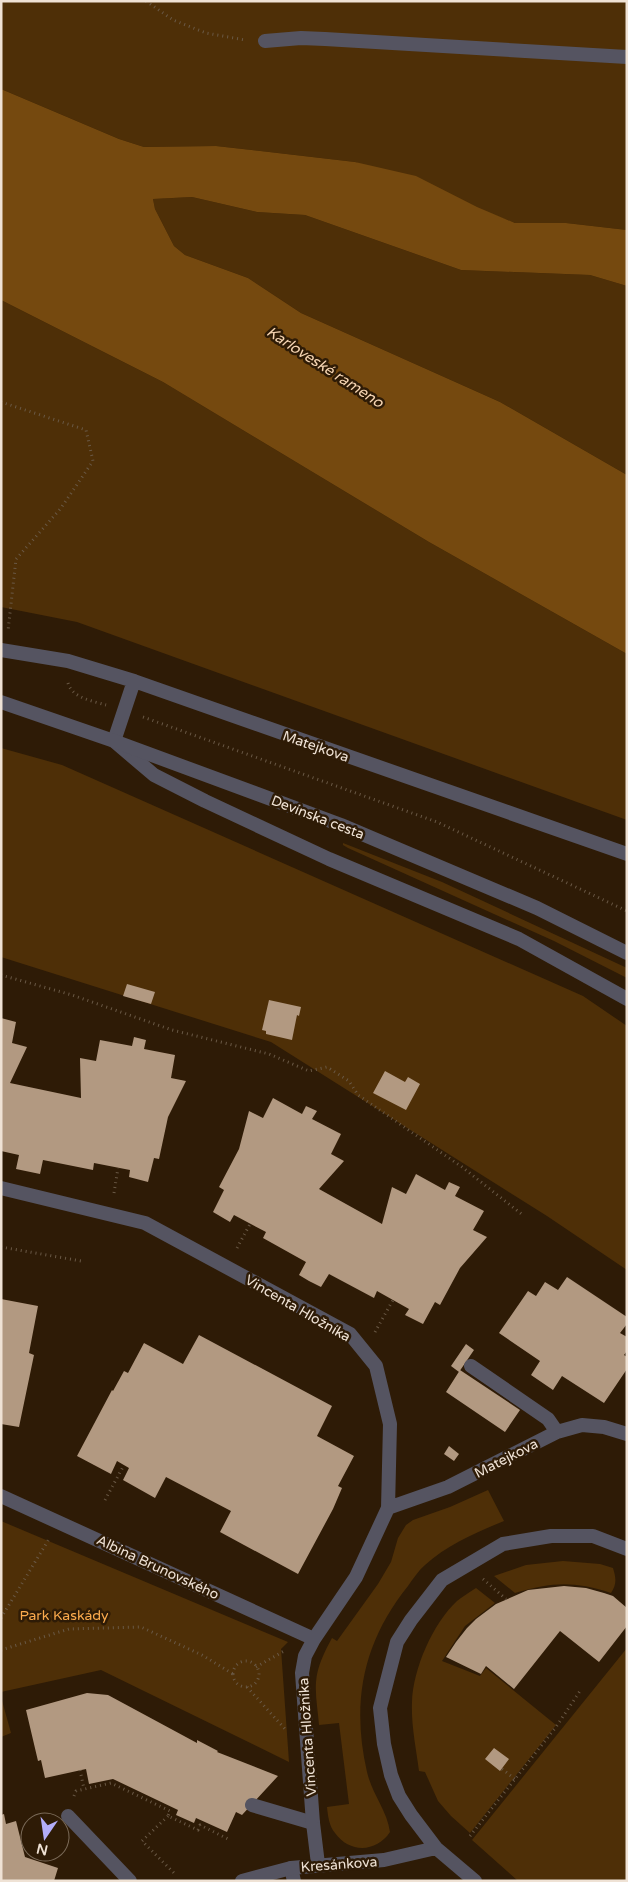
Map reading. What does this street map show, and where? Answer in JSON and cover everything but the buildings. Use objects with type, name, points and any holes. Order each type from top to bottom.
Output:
[{"type":"street","points":[[266,42],[301,38],[627,57]]},
{"type":"street","name":"Matejkova","points":[[1,650],[68,661],[134,681],[627,854]]},
{"type":"street","points":[[134,681],[114,741],[154,775],[329,860],[519,939],[627,999]]},
{"type":"street","name":"Devínska cesta","points":[[1,702],[341,824],[537,908],[627,953]]},
{"type":"street","name":"Vincenta Hložníka","points":[[1,1188],[145,1223],[350,1334],[376,1366],[390,1424],[388,1508],[356,1577],[314,1639],[305,1656],[302,1674],[313,1823],[318,1864]]},
{"type":"street","points":[[471,1366],[548,1419],[557,1432]]},
{"type":"street","name":"Matejkova","points":[[388,1508],[448,1488],[557,1432],[582,1426],[604,1427],[627,1434]]},
{"type":"street","name":"Albína Brunovského","points":[[1,1496],[58,1520],[314,1639]]},
{"type":"street","points":[[475,1881],[436,1848],[411,1815],[391,1775],[384,1744],[380,1708],[397,1642],[442,1580],[503,1544],[551,1536],[593,1536],[627,1549]]},
{"type":"street","points":[[252,1805],[313,1823]]},
{"type":"street","points":[[70,1818],[130,1881]]},
{"type":"street","name":"Kresánkova","points":[[242,1881],[293,1874],[318,1864],[384,1860],[436,1848]]},
{"type":"path","points":[[146,1],[173,20],[206,33],[266,42]]},
{"type":"path","points":[[1,402],[86,430],[93,460],[61,508],[16,559],[8,632]]},
{"type":"path","points":[[68,661],[66,674],[68,686],[78,696],[436,822],[627,911]]},
{"type":"path","points":[[1,975],[72,995],[172,1030],[269,1054],[309,1071],[327,1067],[350,1081],[358,1095],[462,1167],[524,1216]]},
{"type":"path","points":[[114,1193],[118,1168]]},
{"type":"path","points":[[235,1251],[250,1224]]},
{"type":"path","points":[[1,1247],[81,1261]]},
{"type":"path","points":[[106,1500],[124,1465]]},
{"type":"path","points":[[1,1618],[48,1541],[58,1520]]},
{"type":"path","points":[[483,1578],[506,1599]]},
{"type":"path","points":[[1,1650],[69,1629],[141,1627],[202,1655],[233,1674],[238,1684],[247,1687],[290,1735]]},
{"type":"path","points":[[233,1674],[238,1663],[246,1661],[253,1664],[258,1670],[258,1679],[247,1687]]},
{"type":"path","points":[[470,1836],[556,1728],[580,1691]]},
{"type":"path","points":[[502,1769],[515,1779]]},
{"type":"path","points":[[80,1770],[84,1789]]},
{"type":"path","points":[[69,1812],[76,1790],[111,1783],[170,1811]]},
{"type":"path","points":[[172,1807],[168,1816],[142,1841],[174,1873]]},
{"type":"path","points":[[168,1816],[198,1830],[200,1825],[230,1840]]},
{"type":"green space","points":[[1,1],[627,1],[627,230],[566,223],[515,223],[355,162],[216,146],[144,147],[119,139],[1,89]]},
{"type":"green space","points":[[192,197],[257,212],[305,215],[461,270],[590,275],[627,286],[627,475],[500,402],[301,313],[248,278],[185,255],[174,246],[155,209],[153,199]]},
{"type":"green space","points":[[1,300],[163,382],[429,542],[627,654],[627,820],[77,622],[1,607]]},
{"type":"green space","points":[[1,748],[62,765],[583,996],[627,1026],[627,1270],[547,1216],[271,1042],[1,957]]},
{"type":"green space","points":[[343,843],[442,882],[627,968],[627,978],[554,941],[348,848]]},
{"type":"green space","points":[[488,1490],[504,1521],[453,1545],[422,1567],[393,1607],[380,1629],[371,1651],[361,1697],[362,1746],[369,1780],[386,1816],[390,1832],[385,1839],[371,1847],[363,1848],[348,1845],[333,1830],[327,1807],[349,1804],[339,1723],[319,1725],[316,1682],[322,1659],[332,1638],[337,1641],[378,1584],[391,1562],[398,1538],[406,1525],[413,1520],[450,1507]]},
{"type":"green space","name":"Park Kaskády","points":[[1,1521],[288,1642],[281,1649],[289,1762],[101,1670],[1,1692]]},
{"type":"green space","points":[[563,1561],[600,1564],[613,1568],[615,1581],[611,1593],[585,1586],[563,1584],[515,1593],[494,1576],[526,1565]]},
{"type":"green space","points":[[476,1588],[495,1603],[465,1626],[442,1661],[480,1676],[486,1668],[556,1725],[470,1833],[438,1801],[425,1772],[419,1771],[413,1728],[412,1702],[413,1689],[420,1661],[432,1634],[448,1610],[457,1601]]},
{"type":"green space","points":[[627,1648],[627,1881],[518,1881],[472,1840]]},
{"type":"green space","points":[[1,1697],[11,1733],[1,1737]]},
{"type":"water","name":"Karloveské rameno","points":[[1,89],[119,139],[144,147],[216,146],[355,162],[416,176],[477,207],[515,223],[566,223],[627,230],[627,286],[590,275],[461,270],[305,215],[257,212],[192,197],[153,199],[155,209],[174,246],[185,255],[248,278],[301,313],[500,402],[627,475],[627,654],[429,542],[163,382],[1,300]]}]
